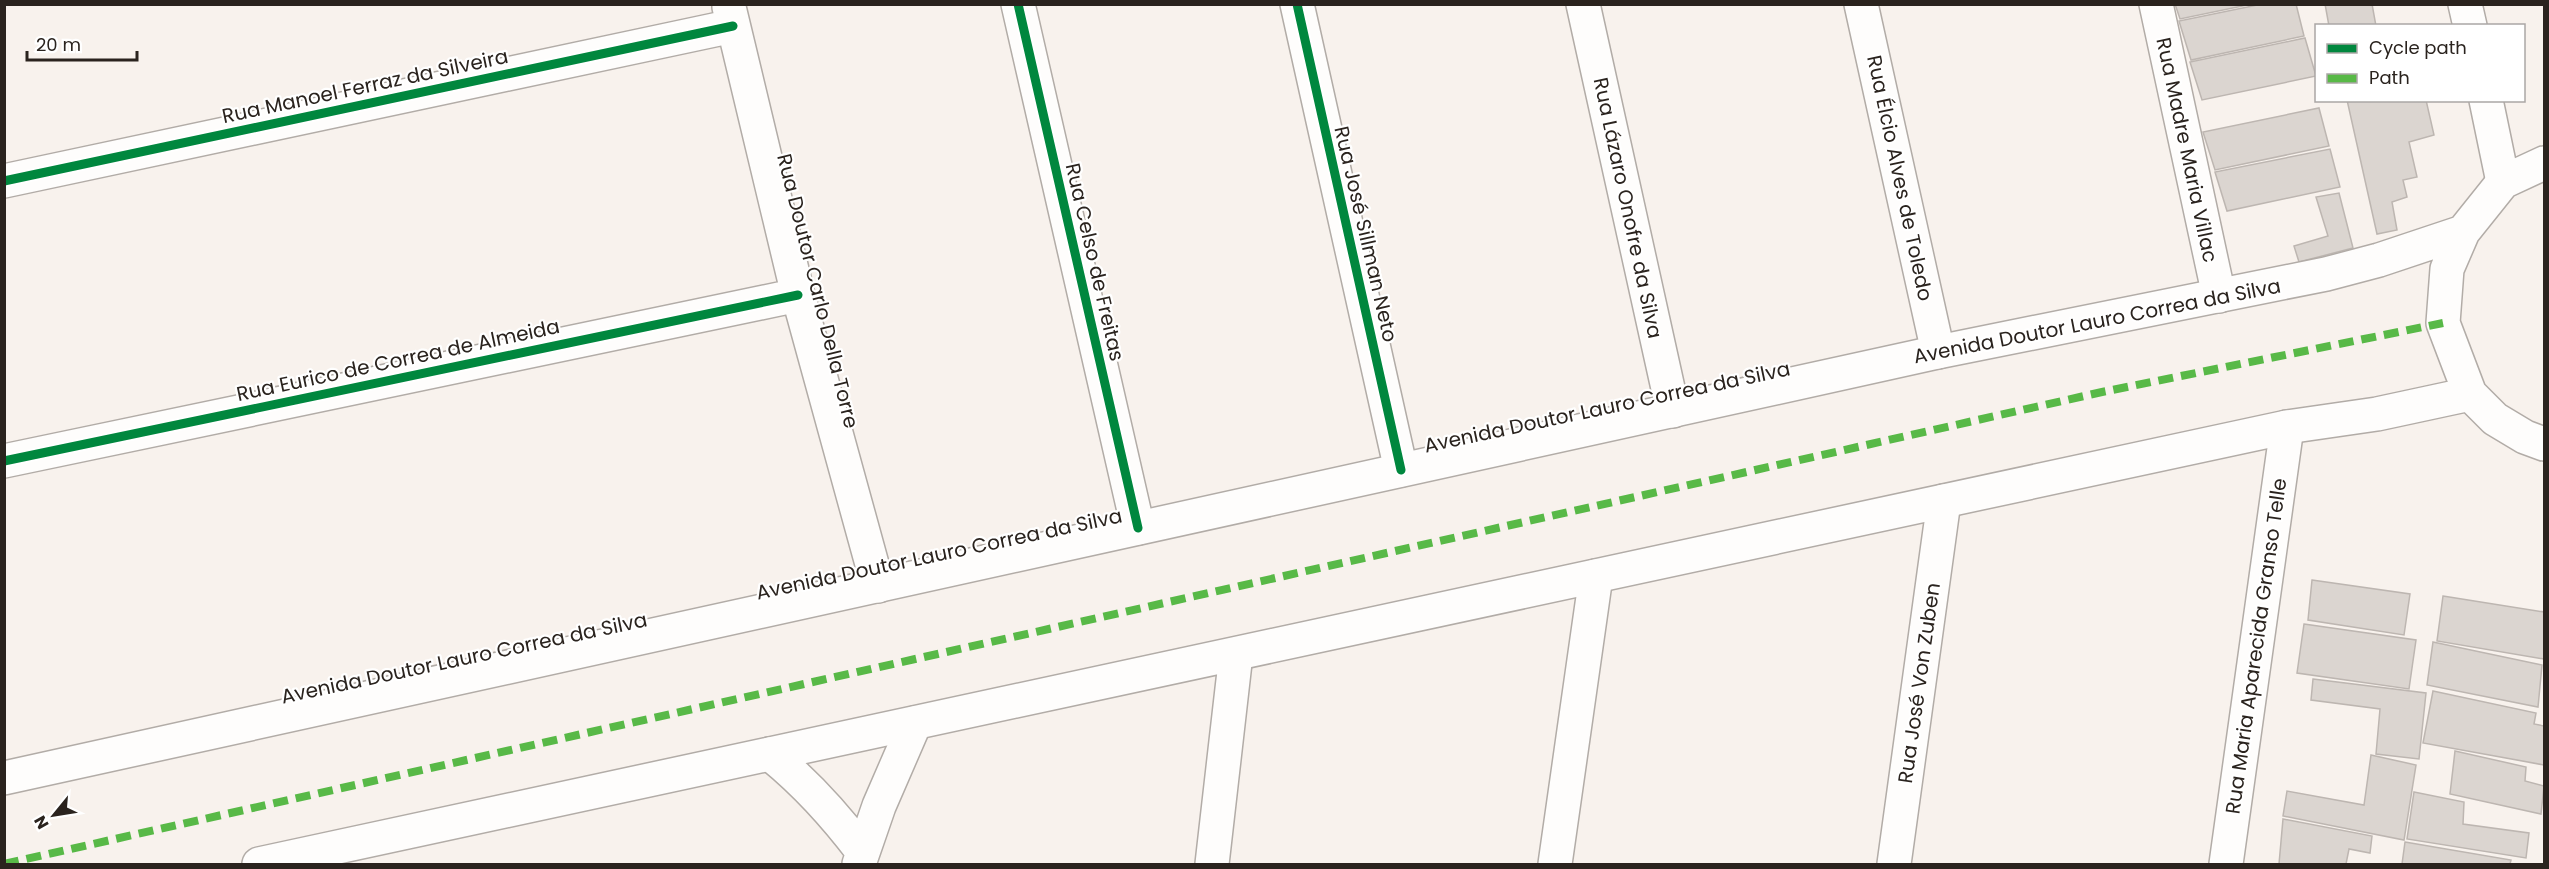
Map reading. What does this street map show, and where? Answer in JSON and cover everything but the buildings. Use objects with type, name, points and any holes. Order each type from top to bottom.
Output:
[{"type":"street","name":"Rua Celso de Freitas","points":[[1018,4],[1137,528]]},
{"type":"street","name":"Rua José Sillman Neto","points":[[1297,4],[1401,470]]},
{"type":"street","name":"Rua Lázaro Onofre da Silva","points":[[1583,4],[1672,411]]},
{"type":"street","name":"Rua Élcio Alves de Toledo","points":[[1862,4],[1938,352]]},
{"type":"street","name":"Rua Madre Maria Villac","points":[[2156,4],[2219,296]]},
{"type":"street","points":[[2465,4],[2470,24]]},
{"type":"street","name":"Rua Manoel Ferraz da Silveira","points":[[4,181],[731,16]]},
{"type":"street","name":"Rua Doutor Carlo Della Torre","points":[[731,16],[798,295],[878,586]]},
{"type":"street","points":[[2486,102],[2503,182]]},
{"type":"street","points":[[2544,163],[2503,182],[2463,232],[2447,269],[2443,323],[2470,394],[2495,419],[2525,437],[2544,444]]},
{"type":"street","name":"Avenida Doutor Lauro Correa da Silva","points":[[4,778],[1938,352],[2326,274],[2379,260],[2463,232]]},
{"type":"street","name":"Rua Eurico de Correa de Almeida","points":[[4,461],[798,295]]},
{"type":"street","points":[[259,864],[2287,427],[2377,414],[2470,394]]},
{"type":"street","name":"Rua Maria Aparecida Granso Telle","points":[[2226,864],[2287,427]]},
{"type":"street","name":"Rua José Von Zuben","points":[[1894,864],[1944,501]]},
{"type":"street","points":[[1555,864],[1596,576]]},
{"type":"street","points":[[1212,864],[1236,654]]},
{"type":"street","points":[[861,858],[915,723]]},
{"type":"street","points":[[770,754],[805,782],[834,814],[861,858]]},
{"type":"marked path","points":[[4,864],[2102,392],[2443,323]]},
{"type":"cycle path","points":[[1018,4],[1138,528]]},
{"type":"cycle path","points":[[1297,4],[1401,470]]},
{"type":"cycle path","points":[[4,181],[733,26]]},
{"type":"cycle path","points":[[4,461],[798,295]]}]
